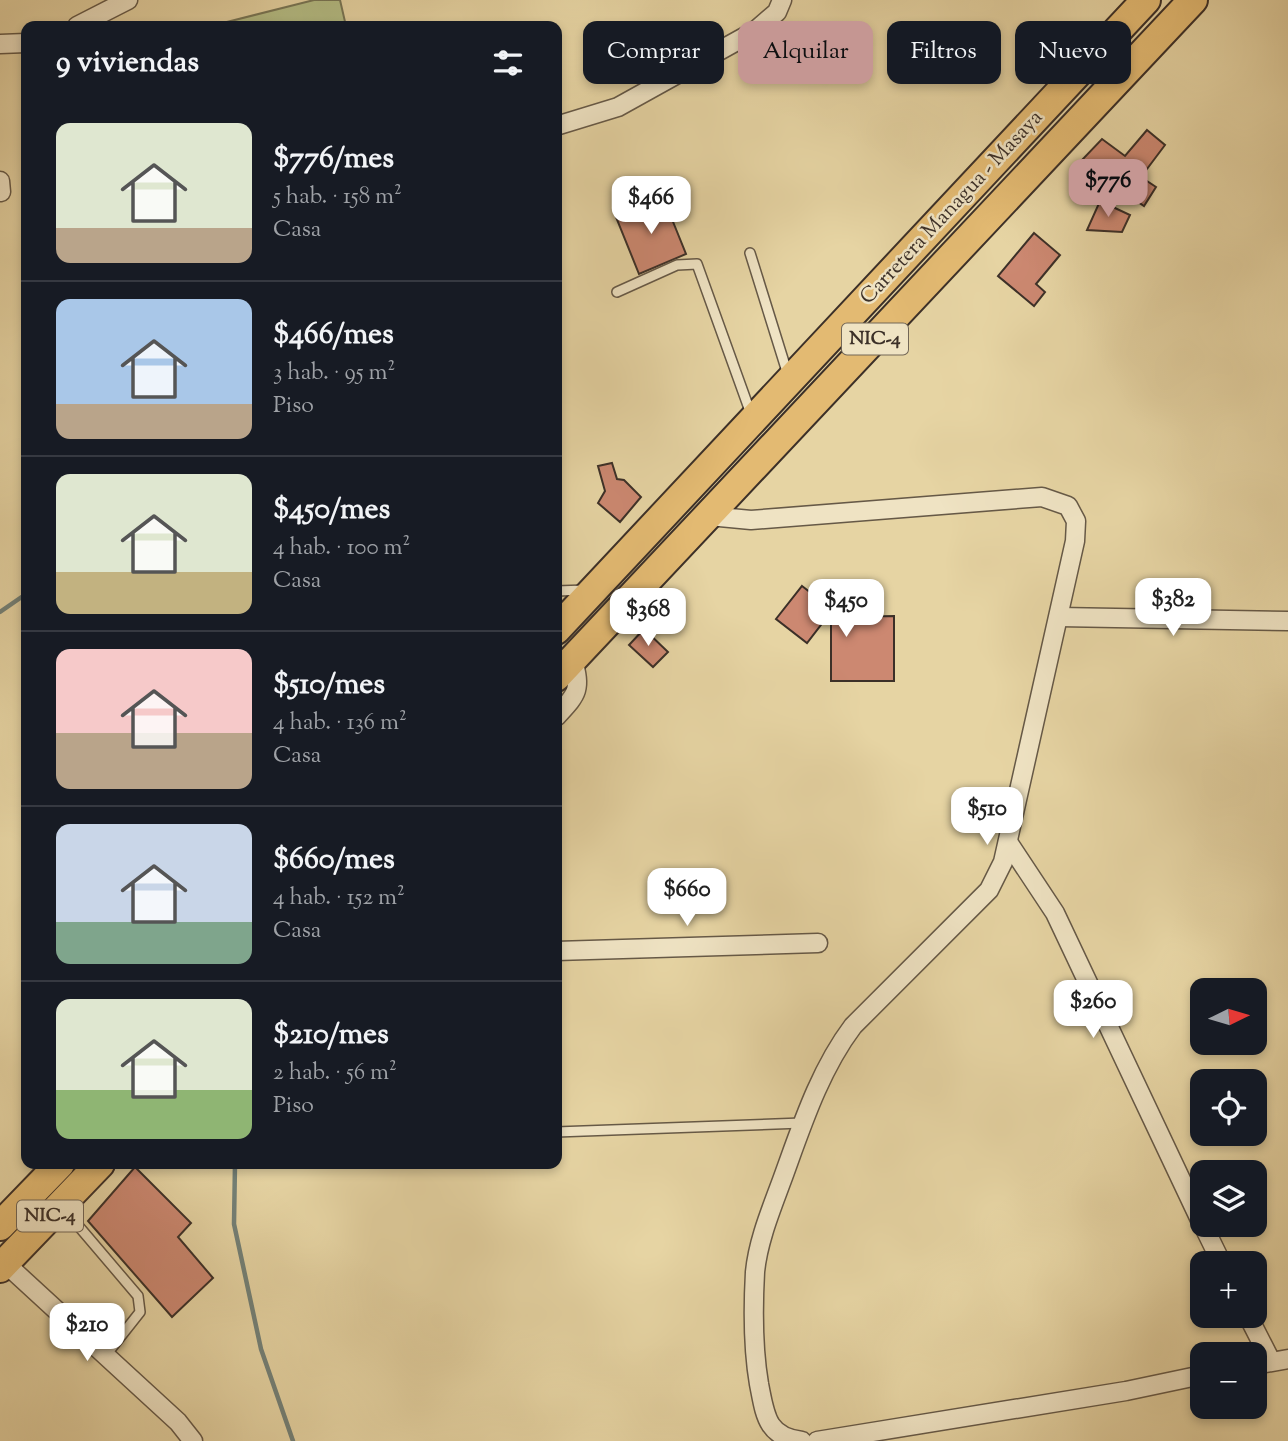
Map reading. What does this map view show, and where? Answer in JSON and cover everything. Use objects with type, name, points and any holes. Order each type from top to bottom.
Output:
[{"type":"highway","name":"Carretera Managua - Masaya","points":[[562,624],[1146,0]]},
{"type":"highway","name":"Carretera Managua - Masaya","points":[[565,668],[1193,0]]},
{"type":"highway","points":[[999,158],[993,168],[995,178],[1003,186],[1014,187],[1023,181]]},
{"type":"highway","points":[[965,196],[974,192],[983,193],[990,200],[993,209],[989,218]]},
{"type":"highway","points":[[597,589],[617,581],[636,568],[674,526],[709,516]]},
{"type":"highway","name":"NIC-4","points":[[0,1226],[55,1169]]},
{"type":"highway","name":"NIC-4","points":[[3,1265],[95,1169]]},
{"type":"street","points":[[87,21],[128,0]]},
{"type":"street","points":[[562,123],[618,107],[755,31],[777,12],[782,0]]},
{"type":"street","points":[[0,44],[21,43]]},
{"type":"street","points":[[0,181],[1,192]]},
{"type":"street","points":[[709,516],[751,520],[1042,497],[1060,501],[1072,512],[1076,521],[1075,541],[1059,617],[1003,862],[989,890],[853,1026],[839,1044],[802,1123],[764,1230],[755,1271],[755,1365],[764,1411],[775,1438],[802,1441]]},
{"type":"street","points":[[1059,617],[1288,621]]},
{"type":"street","points":[[562,710],[577,694],[579,683],[565,668]]},
{"type":"street","points":[[1008,842],[1055,913],[1190,1197]]},
{"type":"street","points":[[562,951],[818,943]]},
{"type":"street","points":[[3,1265],[106,1355],[178,1422],[193,1441]]},
{"type":"street","points":[[1254,1328],[1271,1362]]},
{"type":"street","points":[[817,1441],[1190,1378]]},
{"type":"lane","points":[[750,253],[790,381]]},
{"type":"lane","points":[[617,292],[677,265],[697,264],[753,421]]},
{"type":"lane","points":[[562,591],[597,589]]},
{"type":"lane","points":[[562,1132],[802,1123]]},
{"type":"lane","points":[[61,1205],[138,1296],[141,1305],[140,1312],[106,1355]]},
{"type":"green space","points":[[314,0],[340,0],[345,21],[231,21]]},
{"type":"building","points":[[1147,130],[1165,145],[1141,177],[1156,187],[1144,206],[1080,162],[1102,139],[1125,156]]},
{"type":"building","points":[[663,197],[686,254],[639,274],[616,217]]},
{"type":"building","points":[[1100,201],[1130,215],[1122,232],[1087,230]]},
{"type":"building","points":[[1034,233],[1060,255],[1036,284],[1045,292],[1034,306],[998,276]]},
{"type":"building","points":[[612,463],[617,479],[624,480],[641,497],[620,522],[598,503],[605,491],[598,466]]},
{"type":"building","points":[[802,586],[842,617],[894,616],[894,681],[831,681],[831,612],[807,643],[776,619]]},
{"type":"building","points":[[644,629],[668,652],[653,667],[629,645]]},
{"type":"building","points":[[133,1169],[137,1169],[191,1223],[178,1237],[213,1278],[172,1317],[88,1221]]},
{"type":"waterway","points":[[0,612],[21,597]]},
{"type":"waterway","points":[[235,1169],[234,1224],[261,1349],[293,1441]]}]
